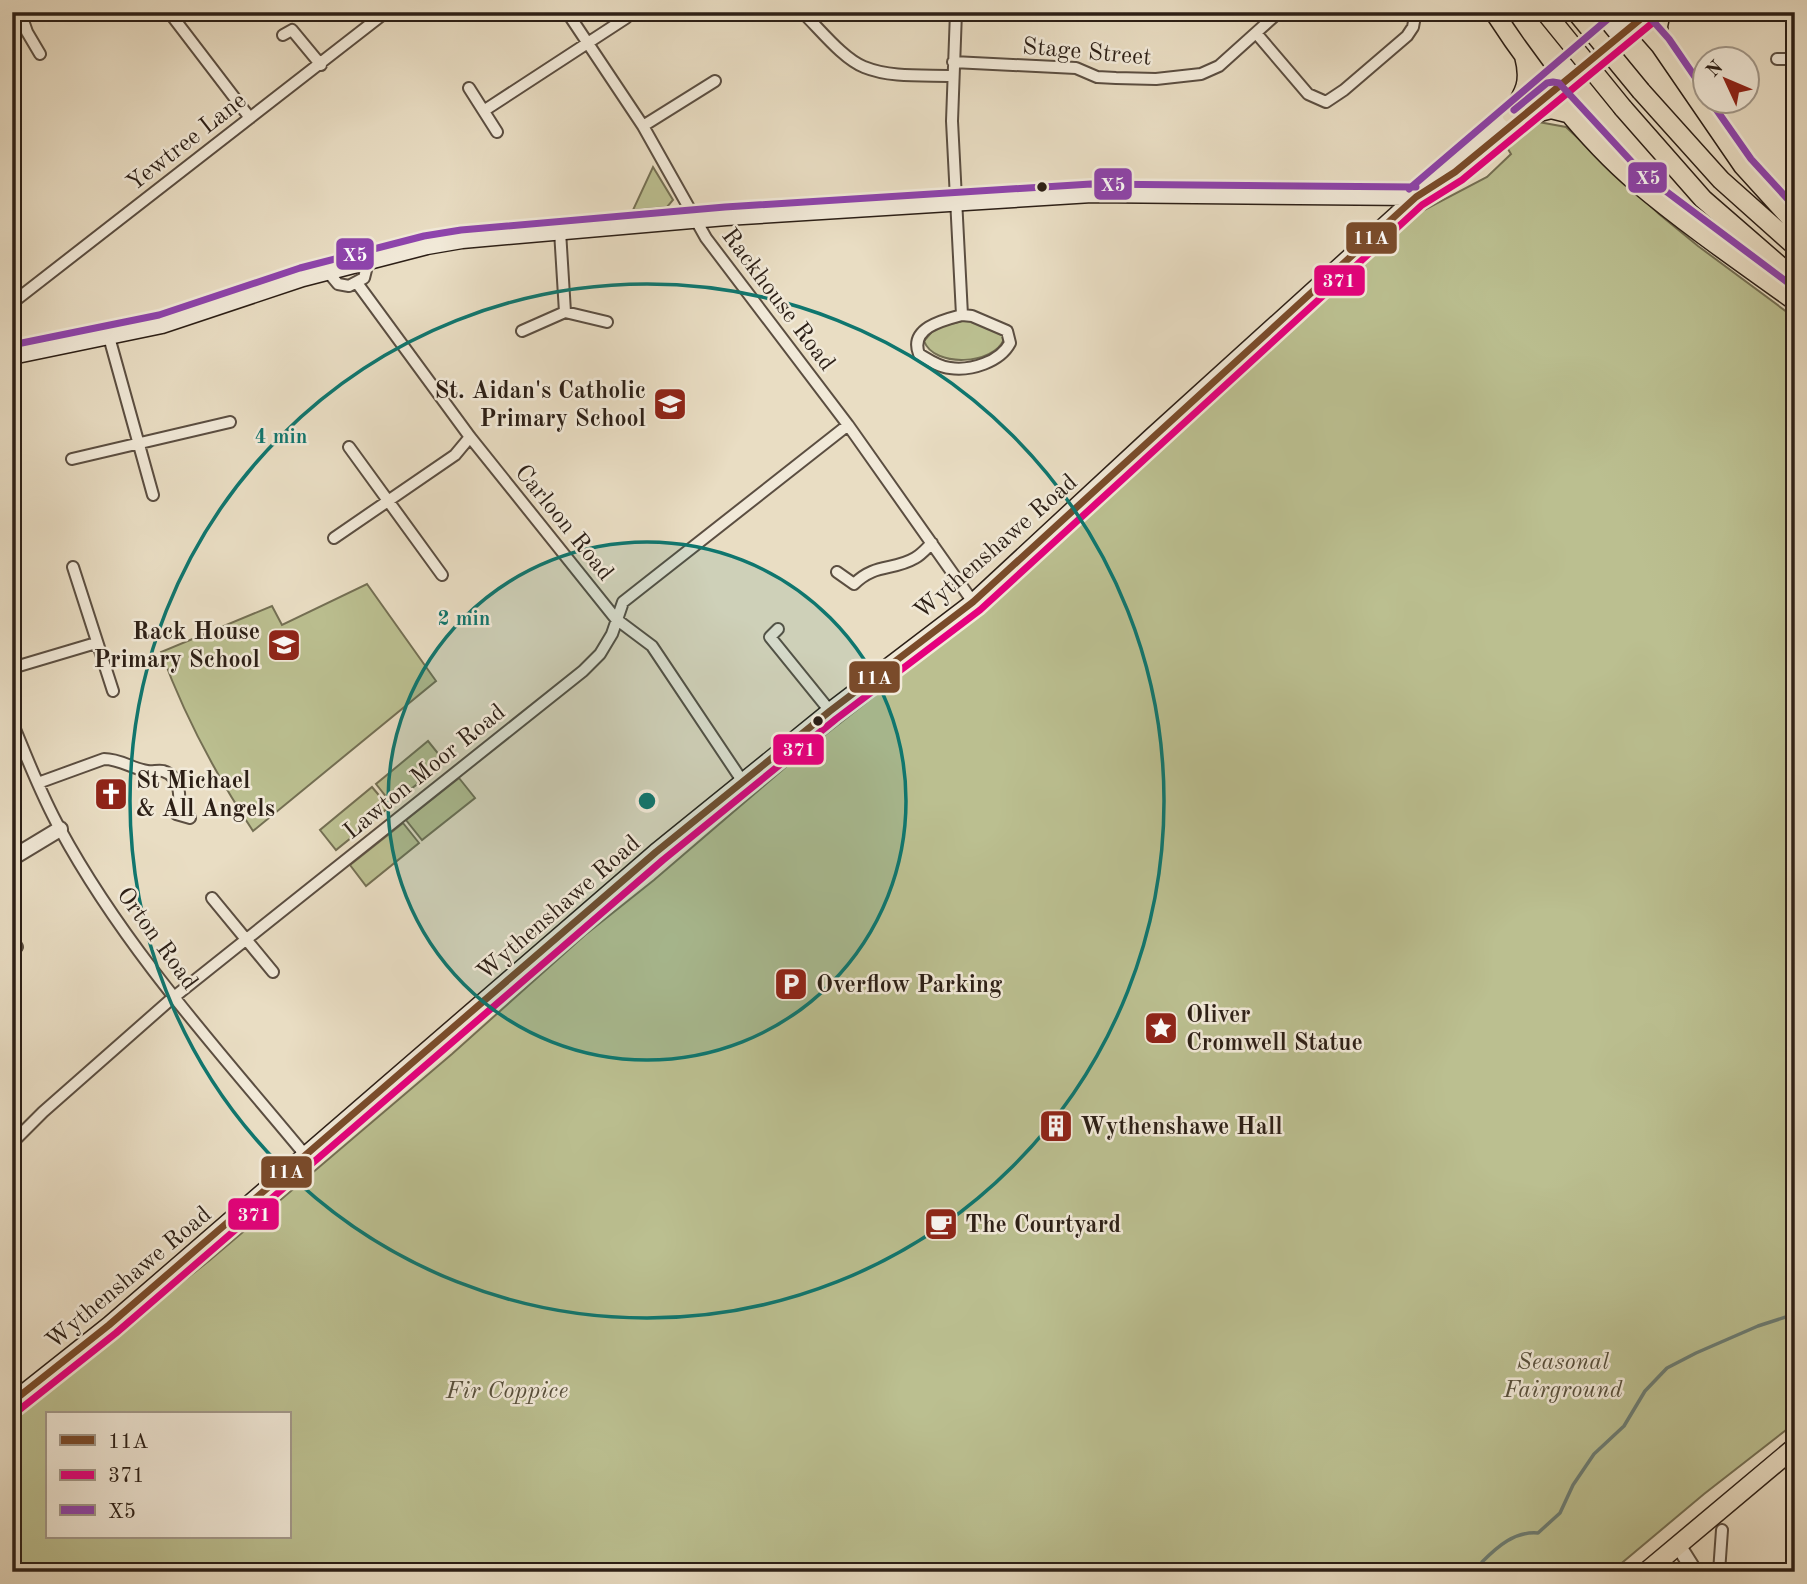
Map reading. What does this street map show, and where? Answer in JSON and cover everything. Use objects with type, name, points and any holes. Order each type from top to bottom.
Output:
[{"type":"highway","points":[[1494,12],[1571,114],[1636,182],[1795,301]]},
{"type":"highway","points":[[1545,12],[1623,108],[1703,199],[1795,279]]},
{"type":"highway","points":[[1576,12],[1641,91],[1721,180],[1795,246]]},
{"type":"highway","points":[[1660,45],[1658,26],[1661,12]]},
{"type":"highway","points":[[1637,14],[1743,166],[1795,223]]},
{"type":"highway","points":[[1524,55],[1529,77],[1517,115],[1551,109],[1571,114]]},
{"type":"highway","points":[[1646,1572],[1795,1447]]},
{"type":"main road","name":"Wythenshawe Road","points":[[12,1402],[109,1325],[656,852],[830,711],[973,602],[1416,197],[1637,14]]},
{"type":"main road","points":[[12,356],[162,325],[328,272],[427,246],[461,240],[695,219],[1091,194],[1416,197]]},
{"type":"street","points":[[20,12],[27,32],[40,54]]},
{"type":"street","points":[[169,12],[250,118]]},
{"type":"street","name":"Yewtree Lane","points":[[12,303],[386,12]]},
{"type":"street","name":"Rackhouse Road","points":[[566,12],[643,126],[706,238],[848,425],[973,602]]},
{"type":"street","points":[[802,12],[851,60],[864,67],[887,72],[952,76]]},
{"type":"street","points":[[956,12],[952,121],[961,315]]},
{"type":"street","name":"Stage Street","points":[[953,62],[1076,68],[1097,77],[1156,79],[1200,74],[1219,66],[1279,12]]},
{"type":"street","points":[[1256,33],[1308,94],[1326,102],[1344,90],[1406,36],[1413,27],[1415,16],[1411,12]]},
{"type":"street","points":[[485,110],[626,18]]},
{"type":"street","points":[[283,35],[292,30],[321,65]]},
{"type":"street","points":[[1777,60],[1795,59]]},
{"type":"street","points":[[643,126],[715,81]]},
{"type":"street","points":[[469,88],[497,132]]},
{"type":"street","points":[[560,231],[565,313]]},
{"type":"street","points":[[328,272],[338,284],[357,284],[367,273],[368,262]]},
{"type":"street","name":"Carloon Road","points":[[357,284],[470,437],[616,619],[652,646],[743,782]]},
{"type":"street","points":[[522,331],[572,312],[607,322]]},
{"type":"street","points":[[961,315],[972,316],[1007,331],[1010,342],[1007,348],[997,358],[966,367],[950,368],[919,354],[917,342],[921,332],[942,320],[961,315]]},
{"type":"street","points":[[109,337],[153,495]]},
{"type":"street","points":[[72,459],[230,422]]},
{"type":"street","name":"Lawton Moor Road","points":[[12,1143],[43,1112],[174,997],[583,671],[600,654],[612,634],[623,601],[848,425]]},
{"type":"street","points":[[334,538],[455,455],[470,437]]},
{"type":"street","points":[[349,447],[442,575]]},
{"type":"street","points":[[837,572],[854,584],[880,567],[898,565],[916,558],[932,543]]},
{"type":"street","points":[[73,567],[113,691]]},
{"type":"street","points":[[769,636],[830,711]]},
{"type":"street","points":[[12,668],[96,643]]},
{"type":"street","name":"Orton Road","points":[[12,722],[60,829],[113,916],[174,997],[306,1156]]},
{"type":"street","points":[[38,783],[104,759],[115,759],[148,772],[163,771],[174,778],[180,791],[176,814],[190,818]]},
{"type":"street","points":[[12,858],[60,829]]},
{"type":"street","points":[[212,898],[273,972]]},
{"type":"street","points":[[1719,1572],[1722,1530]]},
{"type":"street","points":[[1678,1545],[1695,1572]]},
{"type":"green space","points":[[1533,121],[1566,127],[1659,214],[1795,318],[1795,1423],[1611,1572],[12,1572],[12,1417],[210,1260],[452,1054],[585,935],[988,602],[1405,220],[1487,177],[1511,154],[1508,149]]},
{"type":"green space","points":[[653,167],[673,200],[667,207],[633,210]]},
{"type":"green space","points":[[962,321],[975,321],[1002,333],[1004,339],[998,348],[989,354],[964,360],[939,356],[930,350],[924,341],[935,328]]},
{"type":"green space","points":[[367,584],[436,681],[253,831],[202,744],[161,652],[272,606],[282,625]]},
{"type":"green space","points":[[428,741],[445,762],[392,804],[376,784]]},
{"type":"green space","points":[[459,778],[475,798],[422,840],[406,820]]},
{"type":"green space","points":[[372,787],[389,807],[336,850],[320,830]]},
{"type":"green space","points":[[403,823],[419,843],[366,886],[350,865]]},
{"type":"waterway","points":[[1484,1572],[1482,1562],[1501,1545],[1522,1534],[1538,1533],[1560,1513],[1573,1485],[1594,1454],[1624,1426],[1645,1391],[1667,1368],[1758,1326],[1795,1314]]},
{"type":"transit line","name":"X5","points":[[1409,189],[1616,12]]},
{"type":"transit line","name":"X5","points":[[1645,12],[1669,39],[1692,73]]},
{"type":"transit line","name":"11A","points":[[12,1402],[109,1325],[656,852],[830,711],[973,602],[1416,197],[1455,172],[1649,12]]},
{"type":"transit line","name":"371","points":[[19,1410],[116,1333],[663,860],[836,719],[980,610],[1422,205],[1462,180],[1656,20]]},
{"type":"transit line","name":"X5","points":[[1514,110],[1547,83],[1559,83],[1643,174],[1795,288]]},
{"type":"transit line","name":"X5","points":[[1721,116],[1751,159],[1795,207]]},
{"type":"transit line","name":"X5","points":[[12,345],[159,315],[300,268],[424,236],[461,230],[725,207],[1091,184],[1416,187]]},
{"type":"place","name":"St. Aidan's Catholic Primary School","points":[[670,404]]},
{"type":"place","name":"Rack House Primary School","points":[[284,645]]},
{"type":"place","name":"St Michael & All Angels","points":[[111,794]]},
{"type":"place","name":"Overflow Parking","points":[[791,984]]},
{"type":"place","name":"Oliver Cromwell Statue","points":[[1161,1028]]},
{"type":"place","name":"Wythenshawe Hall","points":[[1056,1126]]},
{"type":"place","name":"The Courtyard","points":[[941,1224]]},
{"type":"park label","name":"Seasonal Fairground","points":[[1563,1375]]},
{"type":"park label","name":"Fir Coppice","points":[[507,1390]]}]
